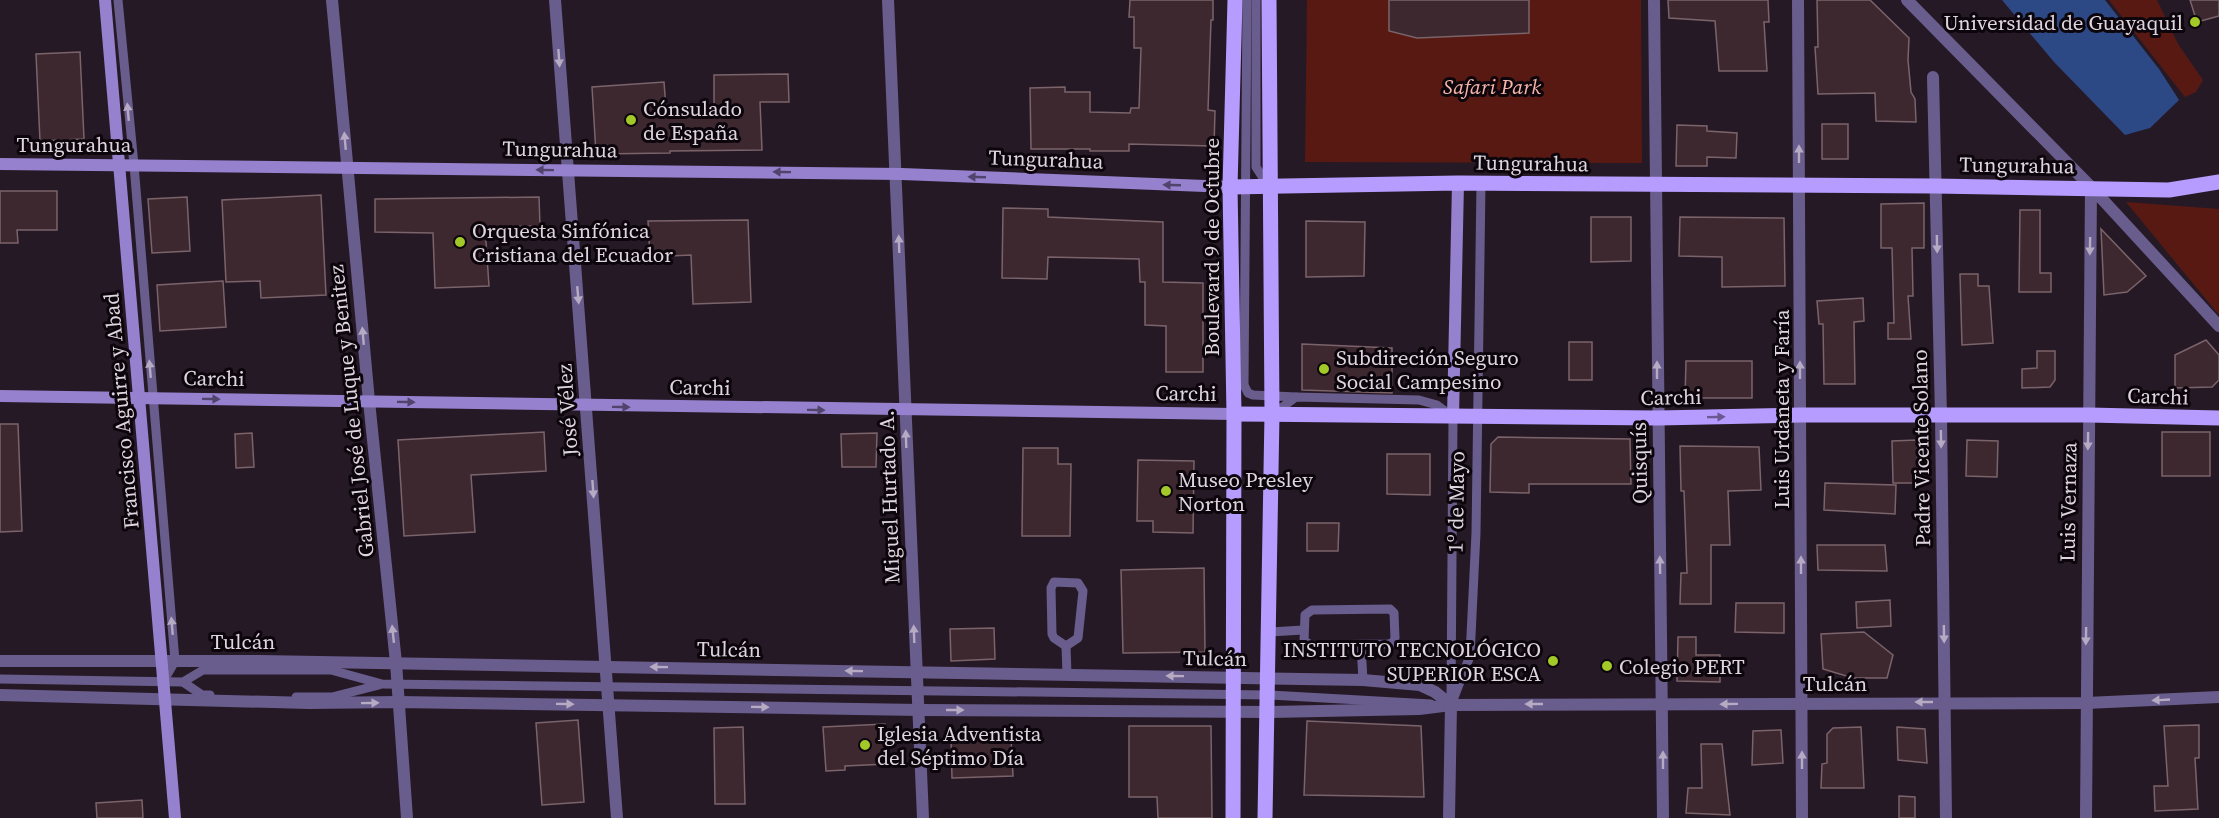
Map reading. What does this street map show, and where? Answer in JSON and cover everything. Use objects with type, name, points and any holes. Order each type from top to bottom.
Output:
[{"type":"main road","name":"Francisco Aguirre y Abad","points":[[105,0],[139,398],[168,661],[163,682],[175,818]]},
{"type":"main road","name":"Boulevard 9 de Octubre","points":[[1233,818],[1236,0]]},
{"type":"main road","points":[[1265,818],[1272,414],[1269,0]]},
{"type":"main road","name":"Tungurahua","points":[[0,164],[896,174],[1237,187],[1458,183],[2091,187],[2169,190],[2219,182]]},
{"type":"main road","points":[[1453,417],[1458,183]]},
{"type":"main road","points":[[0,396],[139,398]]},
{"type":"main road","name":"Carchi","points":[[139,398],[905,411],[1453,417],[2089,415],[2219,418]]},
{"type":"street","name":"Gabriel José de Luque y Benitez","points":[[332,0],[398,684],[407,818]]},
{"type":"street","name":"José Vélez","points":[[555,0],[617,818]]},
{"type":"street","name":"Miguel Hurtado A.","points":[[888,0],[923,818]]},
{"type":"street","name":"Quisquís","points":[[1654,0],[1663,818]]},
{"type":"street","name":"Luis Urdaneta y Faría","points":[[1798,0],[1802,818]]},
{"type":"street","points":[[1907,0],[2091,187],[2219,326]]},
{"type":"street","name":"Padre Vicente Solano","points":[[1933,77],[1941,416],[1946,818]]},
{"type":"street","name":"Luis Vernaza","points":[[2086,818],[2091,187]]},
{"type":"street","name":"Tulcán","points":[[0,661],[396,663],[1363,680],[1420,685],[1435,692],[1451,705]]},
{"type":"street","name":"Tulcán","points":[[0,695],[309,703],[399,702],[1233,712],[1419,709],[1451,705],[2086,703],[2219,698]]},
{"type":"street","name":"1º de Mayo","points":[[1449,818],[1451,705]]},
{"type":"lane","points":[[118,0],[134,165],[152,399],[168,661]]},
{"type":"lane","name":"Boulevard 9 de Octubre","points":[[1247,0],[1237,187],[1244,385],[1248,393],[1253,395],[1419,400],[1437,405],[1453,417]]},
{"type":"lane","points":[[1256,0],[1256,167],[1269,187]]},
{"type":"lane","name":"1º de Mayo","points":[[1451,705],[1470,656],[1476,533],[1481,184]]},
{"type":"lane","points":[[1272,414],[1296,397]]},
{"type":"lane","points":[[183,682],[201,695],[332,697],[382,684],[398,684],[1268,695],[1451,705],[1453,417]]},
{"type":"lane","points":[[1054,582],[1078,583],[1083,591],[1078,638],[1066,646],[1052,634],[1051,588],[1054,582]]},
{"type":"lane","points":[[1390,609],[1394,611],[1395,638],[1393,643],[1361,646],[1307,645],[1304,641],[1303,630],[1305,615],[1312,610],[1390,609]]},
{"type":"lane","points":[[1269,632],[1303,630]]},
{"type":"lane","points":[[1066,646],[1067,675]]},
{"type":"lane","points":[[1361,646],[1363,680]]},
{"type":"lane","points":[[0,679],[183,682],[203,670],[331,670],[382,684]]},
{"type":"green space","name":"Safari Park","points":[[1307,0],[1641,0],[1642,163],[1305,162]]},
{"type":"green space","points":[[2109,0],[2157,0],[2178,44],[2203,80],[2196,92],[2185,97]]},
{"type":"green space","points":[[2126,202],[2219,209],[2219,315]]},
{"type":"water","points":[[2002,0],[2105,0],[2159,69],[2179,100],[2150,128],[2125,135],[2054,62]]},
{"type":"building","points":[[1130,0],[1213,0],[1208,110],[1215,111],[1214,146],[1129,144],[1129,151],[1031,149],[1030,88],[1065,87],[1065,92],[1090,92],[1090,112],[1130,113],[1131,108],[1139,108],[1141,48],[1134,48],[1134,17],[1129,17]]},
{"type":"building","points":[[1389,0],[1529,0],[1529,33],[1417,38],[1389,31]]},
{"type":"building","points":[[1668,0],[1768,0],[1769,22],[1764,22],[1767,71],[1719,71],[1715,21],[1669,18]]},
{"type":"building","points":[[1817,0],[1870,0],[1909,38],[1908,60],[1911,92],[1915,99],[1916,122],[1876,121],[1875,93],[1818,94],[1815,47],[1818,47]]},
{"type":"building","points":[[2190,0],[2219,0],[2219,16],[2197,22]]},
{"type":"building","points":[[80,52],[84,139],[40,141],[36,54]]},
{"type":"building","points":[[788,74],[789,102],[760,102],[762,150],[596,154],[592,87],[664,82],[666,108],[714,106],[714,75]]},
{"type":"building","points":[[1822,124],[1848,124],[1848,159],[1822,159]]},
{"type":"building","points":[[1677,125],[1707,126],[1707,131],[1737,133],[1736,158],[1707,157],[1707,166],[1676,166]]},
{"type":"building","points":[[0,191],[57,191],[57,230],[17,230],[18,243],[0,243]]},
{"type":"building","points":[[321,195],[326,295],[261,298],[260,281],[226,282],[222,200]]},
{"type":"building","points":[[187,197],[190,251],[152,253],[148,199]]},
{"type":"building","points":[[539,197],[540,226],[485,227],[489,286],[435,288],[433,233],[375,232],[375,199]]},
{"type":"building","points":[[1924,203],[1924,248],[1912,248],[1913,296],[1908,296],[1911,339],[1888,339],[1888,323],[1894,323],[1892,248],[1881,248],[1881,204]]},
{"type":"building","points":[[1003,208],[1048,209],[1048,217],[1163,222],[1163,282],[1203,283],[1203,372],[1166,372],[1166,326],[1145,325],[1145,282],[1140,282],[1139,259],[1048,257],[1047,279],[1002,278]]},
{"type":"building","points":[[2020,210],[2040,210],[2040,273],[2051,273],[2051,292],[2019,292]]},
{"type":"building","points":[[1591,217],[1631,217],[1631,261],[1591,262]]},
{"type":"building","points":[[1680,217],[1784,218],[1785,286],[1722,287],[1722,257],[1679,256]]},
{"type":"building","points":[[748,220],[751,302],[693,304],[691,255],[650,257],[648,221]]},
{"type":"building","points":[[1306,221],[1365,222],[1364,276],[1306,277]]},
{"type":"building","points":[[2101,229],[2146,276],[2127,292],[2104,295]]},
{"type":"building","points":[[1960,274],[1978,274],[1978,286],[1989,286],[1993,343],[1962,345]]},
{"type":"building","points":[[223,281],[226,327],[160,331],[157,285]]},
{"type":"building","points":[[1863,298],[1864,321],[1854,322],[1855,384],[1824,384],[1823,324],[1819,324],[1817,301]]},
{"type":"building","points":[[2206,340],[2219,355],[2219,380],[2212,387],[2175,388],[2175,355]]},
{"type":"building","points":[[1569,342],[1592,342],[1592,380],[1569,380]]},
{"type":"building","points":[[1302,344],[1392,348],[1392,393],[1302,390]]},
{"type":"building","points":[[2037,351],[2055,351],[2055,380],[2050,387],[2022,388],[2022,369],[2037,368]]},
{"type":"building","points":[[1686,361],[1752,361],[1752,398],[1685,398]]},
{"type":"building","points":[[0,424],[18,424],[22,531],[0,532]]},
{"type":"building","points":[[544,432],[546,471],[471,475],[475,532],[404,536],[398,440]]},
{"type":"building","points":[[2162,432],[2210,432],[2210,476],[2162,476]]},
{"type":"building","points":[[252,433],[254,467],[236,468],[235,434]]},
{"type":"building","points":[[877,433],[876,467],[842,467],[841,434]]},
{"type":"building","points":[[1498,437],[1630,439],[1631,484],[1529,484],[1529,493],[1490,492],[1491,444]]},
{"type":"building","points":[[1917,440],[1918,483],[1893,483],[1892,441]]},
{"type":"building","points":[[1967,440],[1998,441],[1997,477],[1966,476]]},
{"type":"building","points":[[1680,446],[1759,447],[1761,490],[1728,491],[1730,545],[1711,545],[1711,604],[1680,604],[1681,573],[1687,573]]},
{"type":"building","points":[[1023,448],[1058,448],[1058,464],[1071,464],[1070,536],[1022,536]]},
{"type":"building","points":[[1387,454],[1430,454],[1430,495],[1387,494]]},
{"type":"building","name":"Museo Presley Norton","points":[[1138,460],[1194,461],[1193,533],[1153,532],[1153,521],[1137,521]]},
{"type":"building","points":[[1825,483],[1896,485],[1895,514],[1824,510]]},
{"type":"building","points":[[1307,523],[1339,523],[1338,551],[1307,551]]},
{"type":"building","points":[[1817,545],[1885,545],[1887,571],[1818,570]]},
{"type":"building","points":[[1204,568],[1205,652],[1123,653],[1121,570]]},
{"type":"building","points":[[1890,600],[1891,626],[1857,628],[1856,602]]},
{"type":"building","points":[[1736,603],[1784,603],[1784,633],[1735,632]]},
{"type":"building","points":[[994,628],[995,659],[951,661],[950,629]]},
{"type":"building","points":[[1864,632],[1893,655],[1887,678],[1853,678],[1823,669],[1821,634]]},
{"type":"building","points":[[1678,637],[1696,637],[1696,655],[1720,655],[1720,682],[1677,681]]},
{"type":"building","points":[[578,720],[584,802],[542,805],[536,723]]},
{"type":"building","points":[[1307,721],[1421,726],[1424,797],[1304,795]]},
{"type":"building","name":"Iglesia Adventista del Séptimo Día","points":[[885,724],[887,764],[845,766],[845,770],[826,771],[823,727]]},
{"type":"building","points":[[2199,725],[2199,758],[2195,758],[2198,809],[2155,811],[2154,786],[2168,786],[2164,726]]},
{"type":"building","points":[[1129,726],[1211,726],[1212,818],[1158,818],[1157,797],[1129,797]]},
{"type":"building","points":[[743,727],[745,804],[715,804],[714,728]]},
{"type":"building","points":[[1861,727],[1864,788],[1821,788],[1822,764],[1827,763],[1827,734],[1833,728]]},
{"type":"building","points":[[1897,727],[1925,729],[1927,763],[1898,760]]},
{"type":"building","points":[[1781,730],[1783,763],[1752,765],[1753,731]]},
{"type":"building","points":[[1011,737],[1013,776],[952,778],[951,739]]},
{"type":"building","points":[[1701,744],[1722,744],[1730,815],[1686,813],[1688,788],[1702,788]]},
{"type":"building","points":[[1899,796],[1915,797],[1915,818],[1899,818]]},
{"type":"building","points":[[142,800],[143,818],[97,818],[96,803]]},
{"type":"place","name":"Universidad de Guayaquil","points":[[2195,22]]},
{"type":"place","name":"Cónsulado de España","points":[[631,120]]},
{"type":"place","name":"Orquesta Sinfónica Cristiana del Ecuador","points":[[460,242]]},
{"type":"place","name":"Subdireción Seguro Social Campesino","points":[[1324,369]]},
{"type":"place","name":"Museo Presley Norton","points":[[1166,491]]},
{"type":"place","name":"INSTITUTO TECNOLÓGICO SUPERIOR ESCA","points":[[1553,661]]},
{"type":"place","name":"Colegio PERT","points":[[1607,666]]},
{"type":"place","name":"Iglesia Adventista del Séptimo Día","points":[[865,745]]}]
